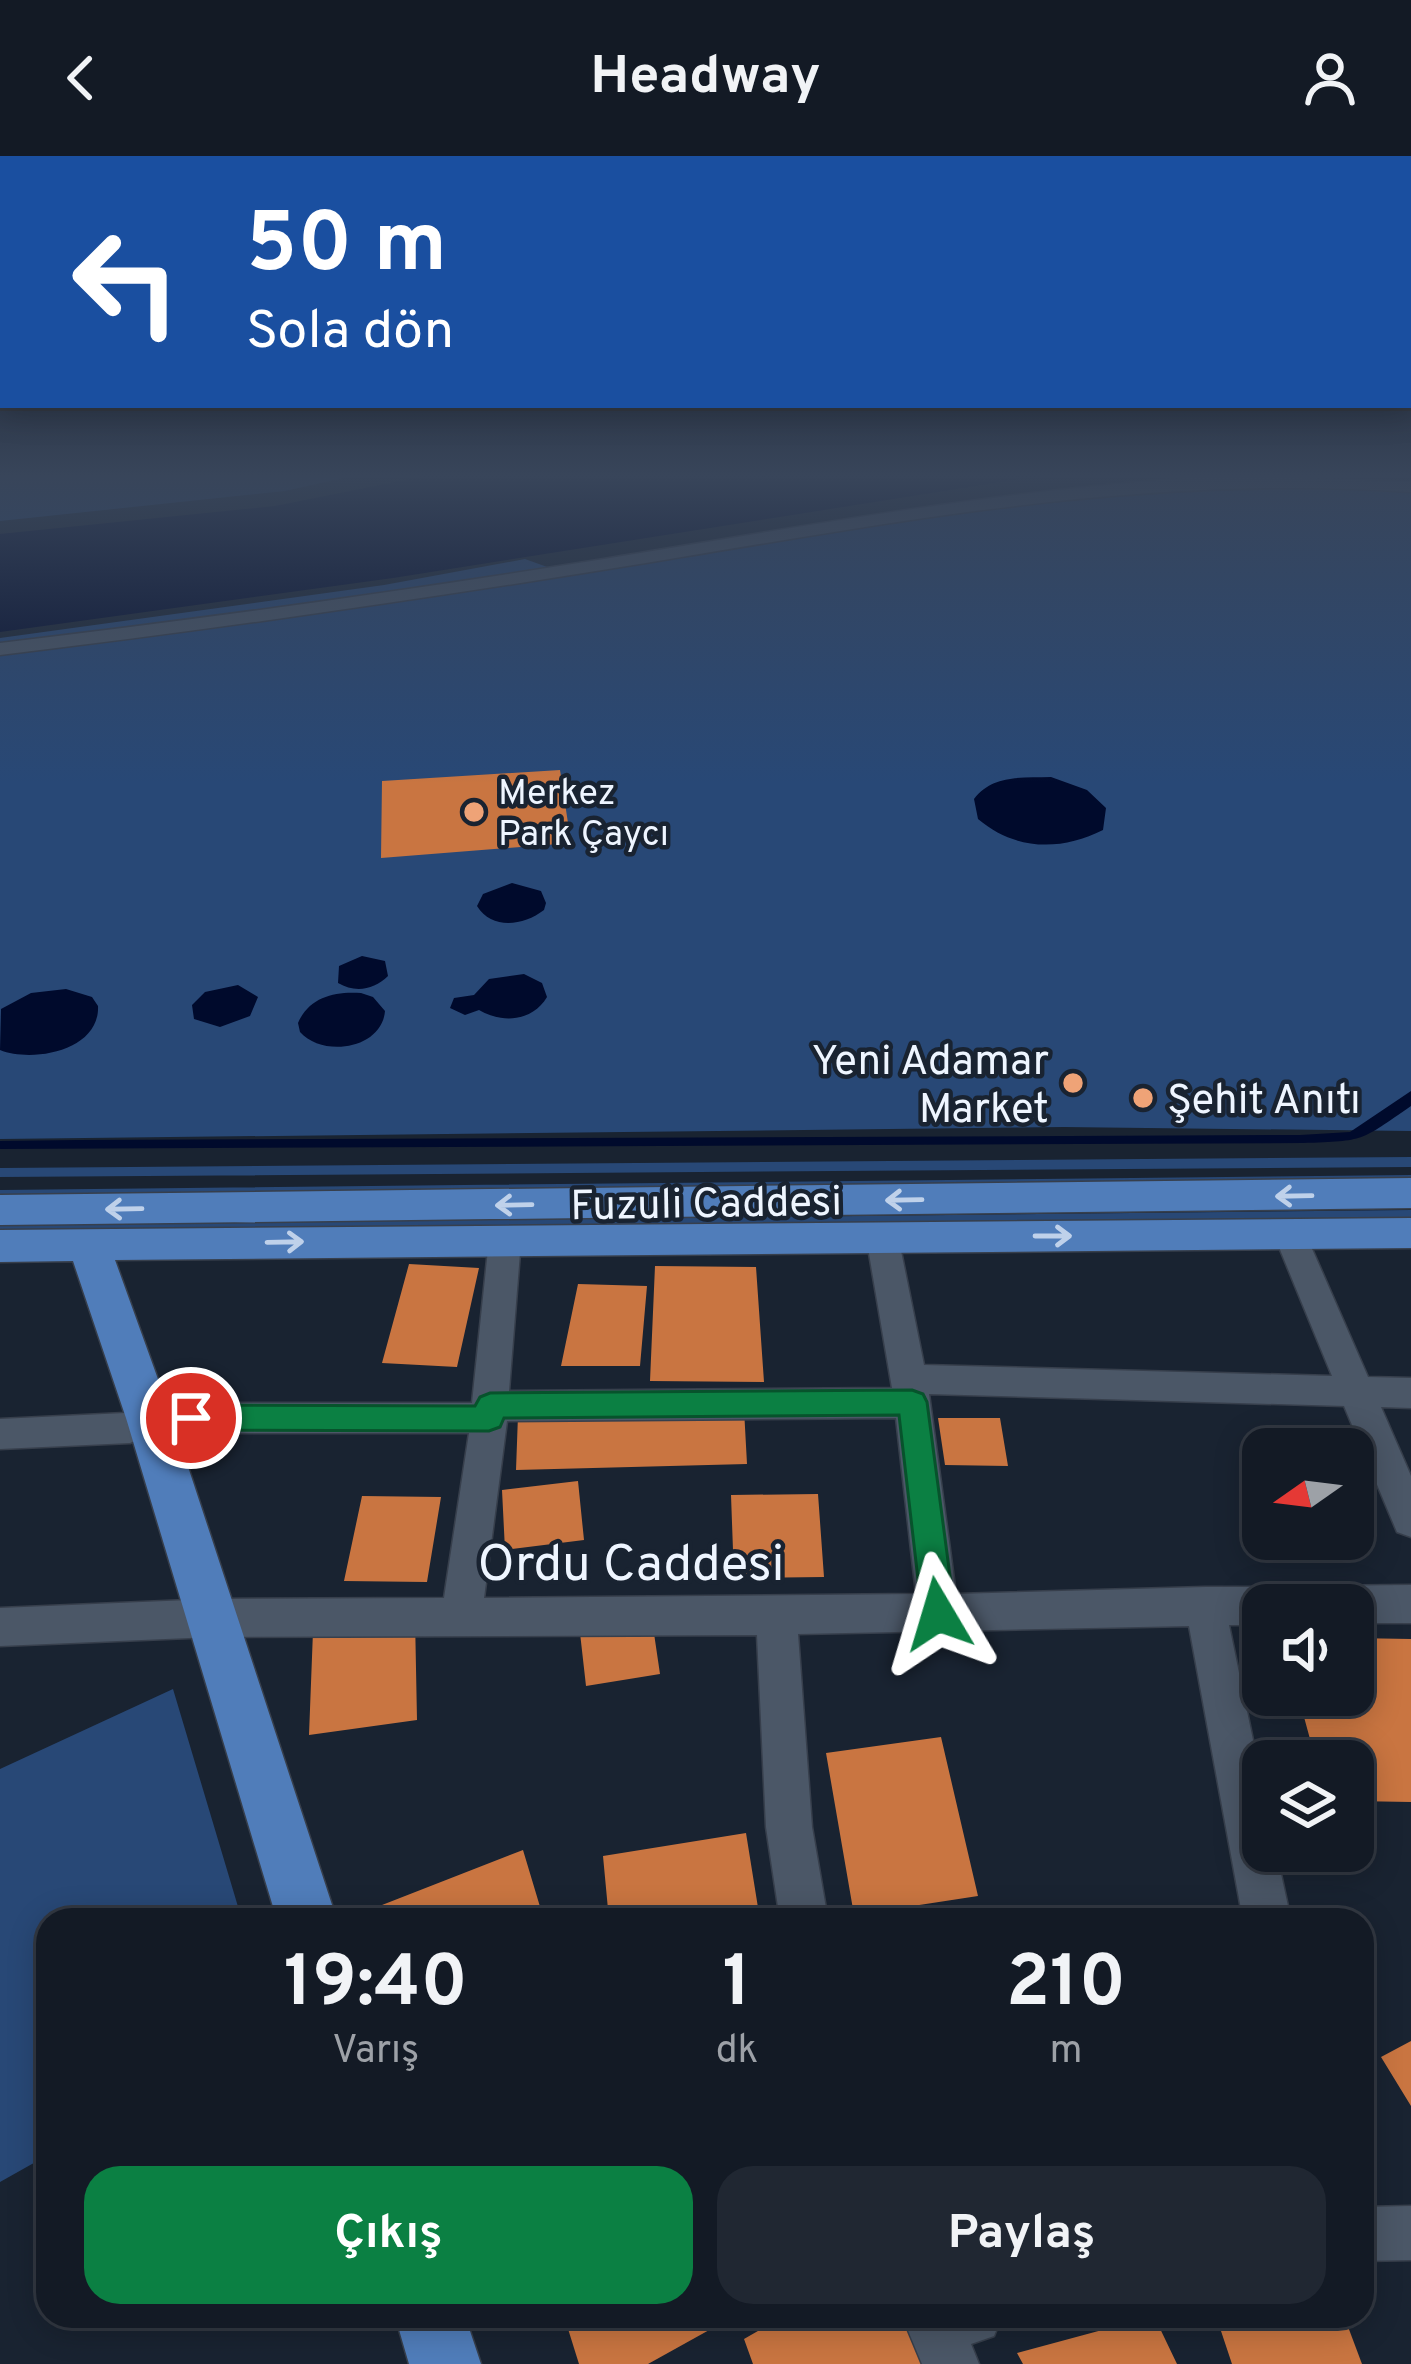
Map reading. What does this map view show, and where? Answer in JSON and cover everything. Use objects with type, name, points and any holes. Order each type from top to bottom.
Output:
[{"type":"main road","name":"Fuzuli Caddesi","points":[[0,1210],[1411,1193]]},
{"type":"main road","name":"Fuzuli Caddesi","points":[[0,1246],[1411,1234]]},
{"type":"main road","points":[[88,1244],[149,1418],[303,1908]]},
{"type":"main road","points":[[434,2328],[446,2364]]},
{"type":"street","points":[[0,649],[533,577]]},
{"type":"street","points":[[1290,1235],[1411,1520]]},
{"type":"street","points":[[882,1236],[911,1391],[938,1614]]},
{"type":"street","points":[[461,1617],[490,1412],[505,1240]]},
{"type":"street","points":[[0,1434],[130,1428],[149,1418],[490,1412],[911,1391],[1411,1393]]},
{"type":"street","points":[[1374,1604],[1411,1604]]},
{"type":"street","points":[[1205,1606],[1265,1908]]},
{"type":"street","name":"Ordu Caddesi","points":[[0,1627],[213,1618],[776,1616],[1242,1606]]},
{"type":"street","points":[[776,1616],[789,1828],[802,1908]]},
{"type":"street","points":[[1374,2234],[1411,2233]]},
{"type":"shaded area","points":[[0,577],[399,577],[393,578],[0,632]]},
{"type":"shaded area","points":[[427,577],[1411,577],[1411,1131],[1064,1127],[0,1139],[0,638]]},
{"type":"shaded area","points":[[1051,777],[1087,790],[1106,808],[1103,830],[1071,842],[1039,844],[1008,837],[978,819],[974,799],[990,785]]},
{"type":"shaded area","points":[[512,883],[541,891],[544,910],[527,920],[508,923],[483,914],[477,906],[483,894]]},
{"type":"shaded area","points":[[362,956],[385,961],[388,976],[364,988],[338,983],[339,966]]},
{"type":"shaded area","points":[[524,974],[542,983],[547,997],[526,1015],[507,1018],[479,1010],[465,1015],[450,1008],[454,998],[474,995],[489,979]]},
{"type":"shaded area","points":[[238,985],[258,997],[250,1016],[220,1027],[194,1019],[192,1005],[205,992]]},
{"type":"shaded area","points":[[66,989],[92,997],[98,1006],[88,1034],[46,1054],[0,1050],[1,1009],[31,993]]},
{"type":"shaded area","points":[[342,993],[373,997],[385,1011],[374,1034],[336,1047],[300,1032],[298,1023],[316,1002]]},
{"type":"shaded area","points":[[1411,1091],[1411,1106],[1371,1133],[1324,1142],[0,1149],[0,1141],[78,1140],[1300,1135],[1350,1132]]},
{"type":"shaded area","points":[[1411,1157],[1411,1167],[0,1177],[0,1168]]},
{"type":"shaded area","points":[[1411,1175],[1411,1183],[0,1197],[0,1190]]},
{"type":"shaded area","points":[[1411,1210],[1411,1218],[0,1232],[0,1225]]},
{"type":"shaded area","points":[[173,1689],[238,1908],[36,1908],[36,2162],[0,2182],[0,1769]]},
{"type":"building","name":"Merkez Park Çaycı","points":[[560,770],[571,843],[381,858],[382,781]]},
{"type":"building","points":[[409,1264],[479,1268],[457,1367],[382,1363]]},
{"type":"building","points":[[655,1266],[756,1267],[764,1382],[650,1381]]},
{"type":"building","points":[[578,1284],[647,1286],[640,1366],[561,1366]]},
{"type":"building","points":[[744,1409],[747,1464],[516,1470],[518,1415]]},
{"type":"building","points":[[938,1418],[1000,1418],[1008,1466],[945,1465]]},
{"type":"building","points":[[578,1481],[584,1540],[505,1550],[502,1490]]},
{"type":"building","points":[[818,1494],[824,1577],[734,1578],[731,1495]]},
{"type":"building","points":[[362,1496],[441,1497],[427,1582],[344,1581]]},
{"type":"building","points":[[651,1613],[660,1674],[586,1686],[579,1624]]},
{"type":"building","points":[[415,1617],[417,1720],[309,1735],[313,1631]]},
{"type":"building","points":[[1374,1638],[1411,1639],[1411,1802],[1374,1801],[1374,1740],[1310,1740],[1304,1716],[1374,1716]]},
{"type":"building","points":[[941,1737],[978,1896],[900,1908],[853,1908],[826,1753]]},
{"type":"building","points":[[746,1833],[758,1908],[608,1908],[603,1856]]},
{"type":"building","points":[[523,1850],[540,1908],[383,1908]]},
{"type":"building","points":[[1411,2041],[1411,2106],[1381,2057]]},
{"type":"building","points":[[568,2328],[711,2329],[648,2364],[579,2364]]},
{"type":"building","points":[[763,2328],[908,2328],[923,2364],[753,2364],[744,2339]]},
{"type":"building","points":[[1110,2328],[1160,2328],[1177,2364],[1023,2364],[1017,2353]]},
{"type":"building","points":[[1220,2328],[1348,2328],[1362,2364],[1232,2364]]},
{"type":"place","name":"Merkez Park Çaycı","points":[[474,812]]},
{"type":"place","name":"Yeni Adamar Market","points":[[1073,1083]]},
{"type":"place","name":"Şehit Anıtı","points":[[1143,1098]]},
{"type":"route","points":[[191,1418],[489,1418],[490,1406],[912,1402],[938,1614]]}]
